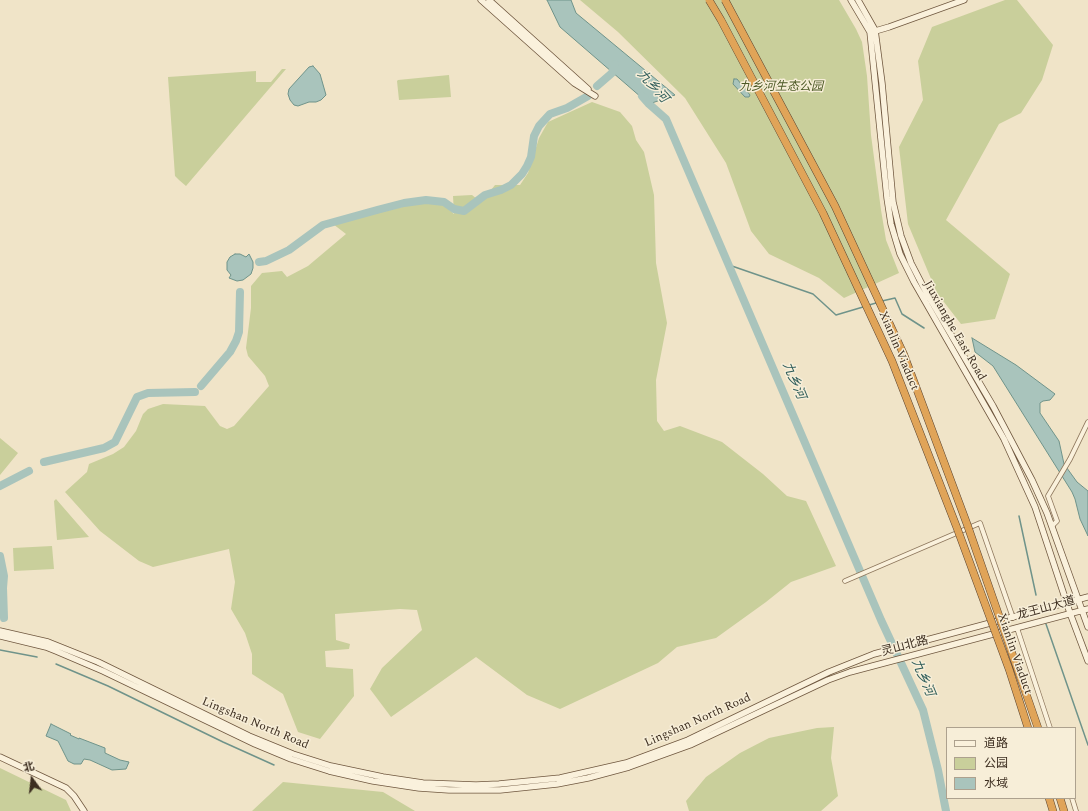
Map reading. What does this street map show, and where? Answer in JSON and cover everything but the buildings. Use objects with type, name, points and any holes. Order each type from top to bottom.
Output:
[{"type":"highway","name":"Xianlin Viaduct","points":[[709,0],[823,213],[892,362],[963,543],[1009,669],[1028,727]]},
{"type":"highway","name":"Xianlin Viaduct","points":[[725,0],[835,206],[904,355],[970,531],[1038,727]]},
{"type":"highway","points":[[1049,799],[1053,811]]},
{"type":"highway","points":[[1060,799],[1064,811]]},
{"type":"main road","points":[[481,0],[574,83],[595,96],[489,0]]},
{"type":"main road","name":"Jiuxianghe East Road","points":[[851,0],[873,31],[887,198],[891,224],[900,254],[914,282],[1007,446],[1035,507],[1070,613],[1088,661]]},
{"type":"main road","name":"Jiuxianghe East Road","points":[[858,0],[873,31],[882,83],[893,202],[901,236],[911,263],[926,292],[1013,443],[1032,480],[1052,526],[1079,600],[1085,609],[1088,627]]},
{"type":"main road","points":[[873,31],[964,0]]},
{"type":"main road","name":"龙王山大道","points":[[874,654],[1088,598]]},
{"type":"main road","name":"龙王山大道","points":[[940,648],[1085,609]]},
{"type":"main road","name":"Lingshan North Road","points":[[0,631],[48,642],[98,662],[249,736],[293,754],[331,766],[383,777],[423,783],[456,785],[514,784],[560,778],[626,763],[688,740],[828,672],[874,654]]},
{"type":"main road","name":"Lingshan North Road","points":[[0,636],[46,647],[104,671],[255,744],[292,760],[329,771],[373,781],[419,788],[478,790],[525,788],[588,778],[629,767],[661,756],[697,742],[828,680],[850,672],[876,666]]},
{"type":"main road","name":"灵山北路","points":[[876,666],[940,648]]},
{"type":"main road","points":[[0,757],[66,788],[74,796],[84,811]]},
{"type":"street","points":[[944,0],[947,7]]},
{"type":"street","points":[[1052,526],[1057,521],[1048,496],[1070,458],[1088,422]]},
{"type":"street","points":[[845,581],[980,523],[1013,618]]},
{"type":"street","points":[[1017,628],[1050,727]]},
{"type":"street","points":[[1072,799],[1076,811]]},
{"type":"green space","name":"九乡河生态公园","points":[[580,0],[839,0],[862,42],[867,76],[871,135],[881,210],[886,240],[899,273],[844,298],[819,278],[769,254],[751,231],[726,163],[685,98],[618,32]]},
{"type":"green space","points":[[1005,0],[1017,0],[1053,45],[1042,80],[1021,113],[999,124],[946,220],[1010,274],[995,319],[961,324],[937,293],[908,224],[899,147],[923,100],[918,61],[932,27]]},
{"type":"green space","points":[[282,69],[286,69],[186,186],[179,180],[175,176],[168,77],[256,71],[256,82],[271,82]]},
{"type":"green space","points":[[449,75],[451,97],[399,100],[398,80]]},
{"type":"green space","points":[[592,102],[620,112],[632,126],[636,140],[644,152],[654,195],[656,263],[667,323],[656,380],[657,421],[664,431],[680,426],[722,442],[763,474],[787,496],[806,501],[836,566],[791,582],[716,638],[677,647],[658,663],[560,709],[527,695],[476,657],[391,717],[370,689],[382,668],[422,630],[417,610],[400,609],[335,614],[336,640],[350,644],[349,649],[325,651],[326,667],[353,669],[354,696],[320,739],[298,732],[283,694],[252,674],[252,654],[245,633],[231,609],[235,582],[229,549],[153,567],[139,561],[100,531],[65,492],[87,472],[89,464],[113,454],[124,447],[136,431],[143,414],[148,409],[163,404],[205,406],[220,426],[227,429],[234,426],[269,386],[265,376],[248,356],[246,348],[251,308],[251,286],[262,273],[282,271],[287,277],[308,266],[346,234],[333,224],[410,205],[435,202],[444,205],[454,214],[453,196],[472,195],[477,199],[491,190],[495,185],[520,185],[528,173],[539,138],[548,122]]},
{"type":"green space","points":[[0,438],[18,453],[0,475]]},
{"type":"green space","points":[[56,499],[89,537],[57,540],[54,501]]},
{"type":"green space","points":[[52,546],[54,569],[14,571],[13,548]]},
{"type":"green space","points":[[834,727],[831,758],[838,796],[821,811],[689,811],[686,801],[706,777],[740,753],[769,738],[817,728]]},
{"type":"green space","points":[[0,768],[66,800],[71,811],[0,811]]},
{"type":"green space","points":[[283,782],[383,792],[415,811],[252,811]]},
{"type":"water","points":[[547,0],[571,0],[576,13],[675,95],[649,104],[560,27]]},
{"type":"water","points":[[313,66],[320,74],[326,95],[321,100],[316,102],[309,102],[298,106],[294,105],[288,94],[289,89],[309,67]]},
{"type":"water","points":[[734,79],[737,79],[750,95],[749,97],[745,97],[733,84]]},
{"type":"water","points":[[235,254],[240,254],[246,257],[249,254],[253,262],[251,274],[243,280],[237,281],[229,278],[231,275],[227,270],[227,262],[230,257]]},
{"type":"water","points":[[972,338],[1016,365],[1055,394],[1050,400],[1040,403],[1040,413],[1059,441],[1064,464],[1077,482],[1088,491],[1088,536],[1080,519],[1072,492],[993,366],[975,352]]},
{"type":"water","points":[[51,724],[79,739],[105,748],[105,753],[120,760],[129,762],[126,769],[112,770],[90,760],[84,759],[81,764],[74,764],[68,761],[58,741],[46,736]]},
{"type":"waterway","points":[[597,86],[612,73],[615,64]]},
{"type":"waterway","points":[[259,262],[266,261],[289,250],[323,225],[404,203],[426,200],[444,202],[454,209],[464,211],[485,195],[511,185],[522,174],[527,166],[531,157],[534,136],[539,126],[550,114],[567,108],[588,96]]},
{"type":"waterway","name":"九乡河","points":[[642,96],[666,119],[881,620],[923,710],[938,770],[946,811]]},
{"type":"waterway","points":[[729,265],[813,294],[836,315],[863,307]]},
{"type":"waterway","points":[[201,386],[230,352],[236,341],[239,332],[240,292]]},
{"type":"waterway","points":[[882,301],[895,298],[902,314],[924,328]]},
{"type":"waterway","points":[[869,305],[876,303]]},
{"type":"waterway","points":[[44,462],[104,448],[115,442],[137,397],[148,393],[195,392]]},
{"type":"waterway","points":[[0,486],[29,471]]},
{"type":"waterway","points":[[1019,516],[1036,595]]},
{"type":"waterway","points":[[0,556],[4,576],[4,618]]},
{"type":"waterway","points":[[1046,624],[1088,745]]},
{"type":"waterway","points":[[0,650],[37,657]]},
{"type":"waterway","points":[[56,664],[108,686],[274,765]]}]
